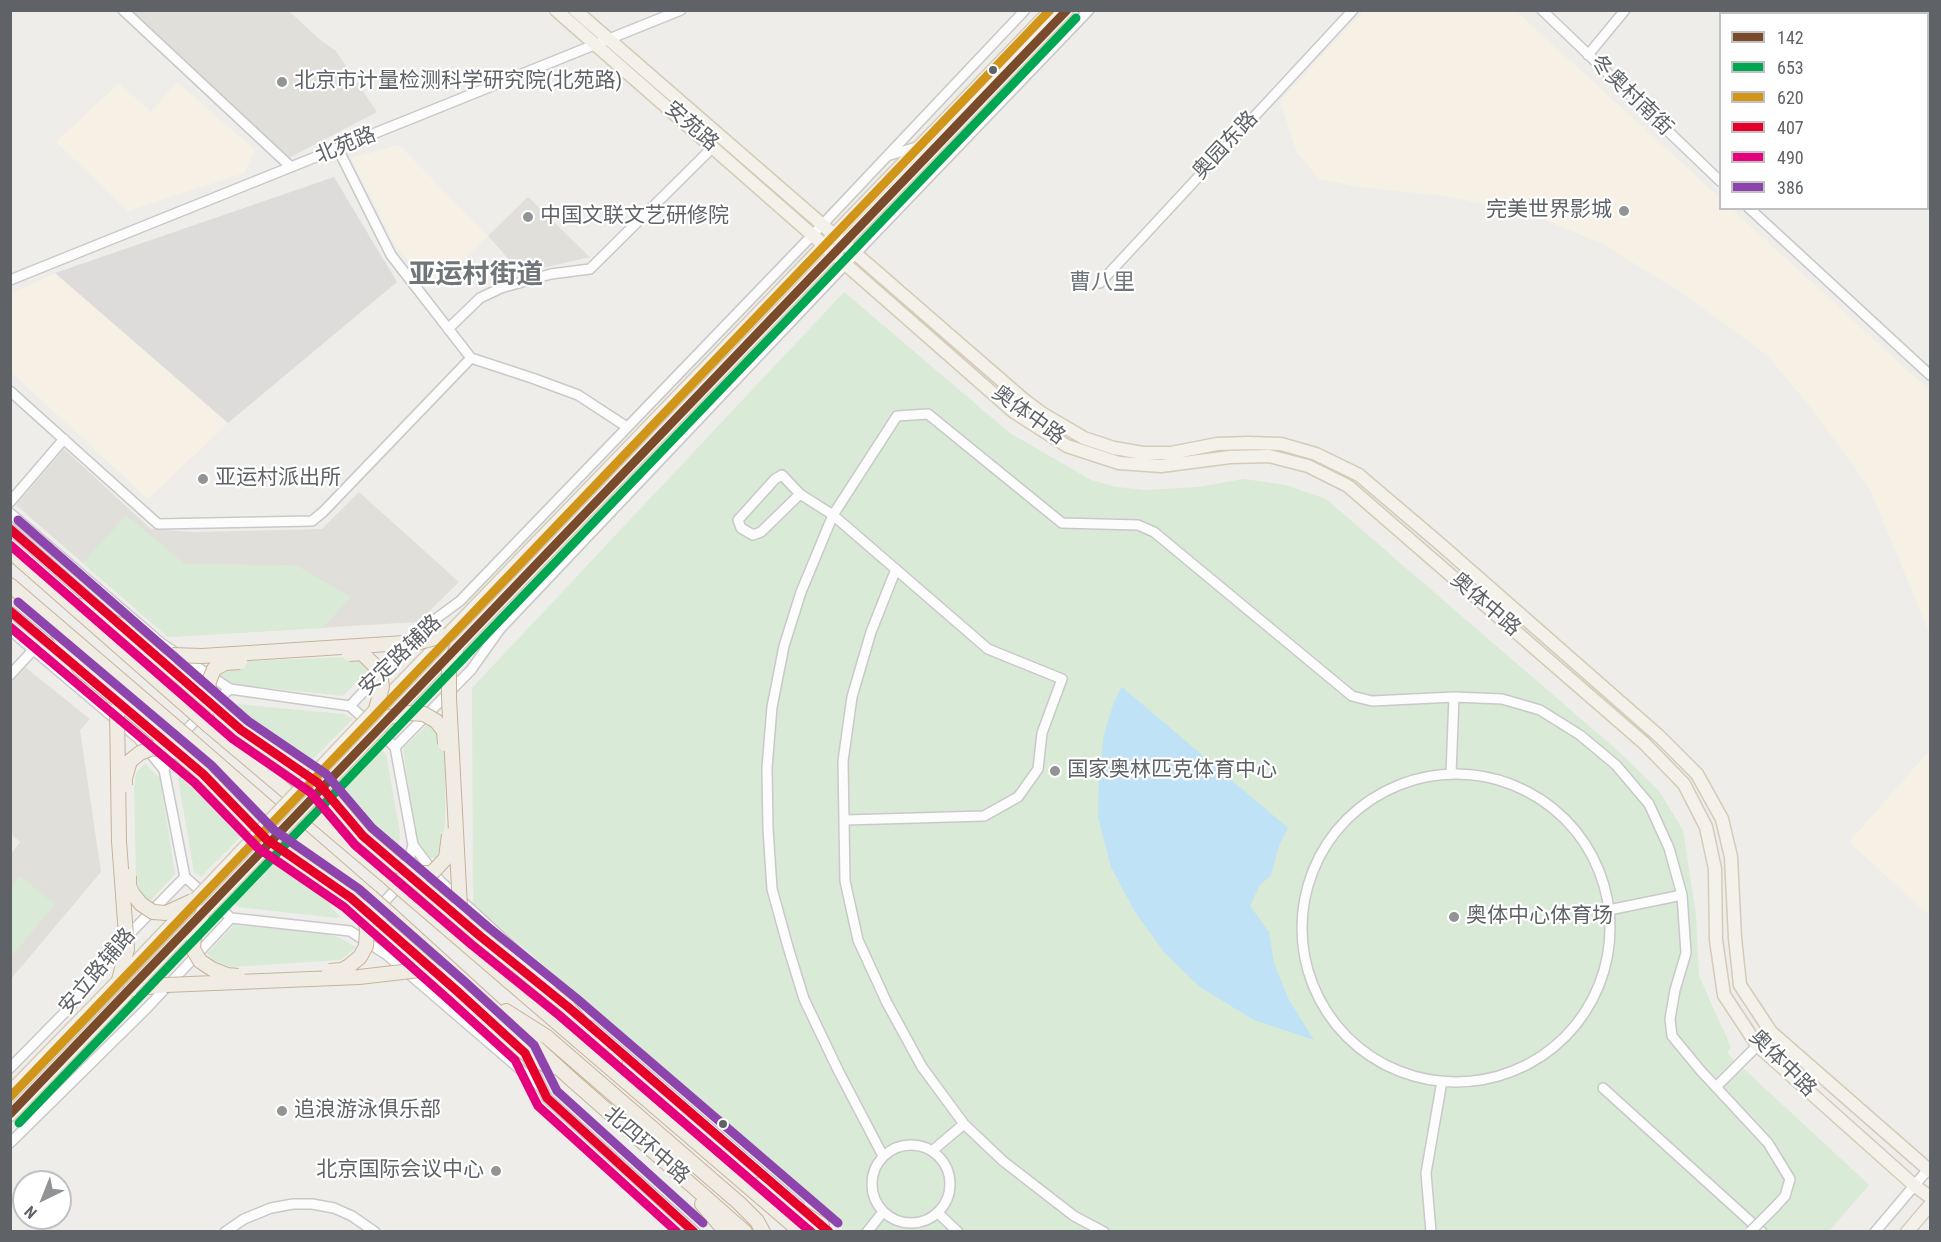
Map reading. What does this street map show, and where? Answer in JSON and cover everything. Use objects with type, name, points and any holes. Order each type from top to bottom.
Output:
[{"type":"highway","points":[[10,551],[66,599],[125,630],[241,730],[318,783],[363,836],[480,936],[568,1007],[641,1094]]},
{"type":"highway","points":[[10,585],[194,743],[368,903],[439,976],[525,1053],[571,1079]]},
{"type":"highway","name":"北四环中路","points":[[66,599],[209,726],[801,1232]]},
{"type":"highway","points":[[50,621],[80,669],[203,774],[266,839],[351,898],[368,903]]},
{"type":"highway","points":[[148,650],[172,655],[202,656],[420,642],[447,634]]},
{"type":"highway","points":[[457,646],[450,669],[449,699],[460,907],[463,921]]},
{"type":"highway","points":[[221,713],[212,698],[208,684],[214,669],[225,663],[362,653],[380,671],[382,687],[376,709]]},
{"type":"highway","points":[[112,696],[117,710],[119,841],[127,949],[119,980]]},
{"type":"highway","points":[[390,717],[408,713],[424,714],[436,721],[444,731],[448,765],[449,843],[446,858],[432,873],[418,873],[398,866]]},
{"type":"highway","points":[[177,752],[152,748],[140,753],[130,761],[125,778],[129,886],[141,904],[153,912],[166,913],[192,901]]},
{"type":"highway","points":[[203,912],[193,943],[193,949],[200,961],[227,975],[246,977],[342,970],[360,957],[366,946],[368,903]]},
{"type":"highway","name":"北四环中路","points":[[368,903],[389,912],[671,1169],[745,1232]]},
{"type":"highway","points":[[131,989],[166,985],[359,977],[420,970],[439,976]]},
{"type":"highway","points":[[478,994],[547,1037],[740,1203],[757,1221],[763,1232]]},
{"type":"highway","points":[[725,1165],[826,1228]]},
{"type":"highway","points":[[671,1169],[726,1232]]},
{"type":"main road","name":"安苑路","points":[[556,10],[829,249]]},
{"type":"main road","name":"安苑路","points":[[575,10],[839,238]]},
{"type":"main road","points":[[10,1115],[473,630],[829,249],[921,146],[1051,10]]},
{"type":"main road","points":[[839,238],[1066,10]]},
{"type":"main road","name":"奥体中路","points":[[839,238],[1023,399],[1043,414],[1084,438],[1114,448],[1143,453],[1171,453],[1227,444],[1281,444],[1316,454],[1359,475],[1439,543],[1660,737],[1697,774],[1722,819],[1731,857],[1740,985],[1771,1032],[1930,1169]]},
{"type":"main road","points":[[10,1092],[447,634],[829,249]]},
{"type":"main road","name":"奥体中路","points":[[829,249],[1014,412],[1067,446],[1119,463],[1161,466],[1230,457],[1269,456],[1308,466],[1348,486],[1644,743],[1684,784],[1707,826],[1715,869],[1716,940],[1724,995],[1757,1045],[1930,1197]]},
{"type":"main road","points":[[1907,1232],[1930,1205]]},
{"type":"street","points":[[123,10],[291,167]]},
{"type":"street","name":"北苑路","points":[[10,280],[681,10]]},
{"type":"street","name":"安定路辅路","points":[[350,705],[422,629],[460,601],[823,224],[1025,10]]},
{"type":"street","points":[[395,747],[471,670],[500,629],[1089,10]]},
{"type":"street","name":"奥园东路","points":[[1100,283],[1353,10]]},
{"type":"street","name":"冬奥村南街","points":[[1542,10],[1719,180]]},
{"type":"street","points":[[1588,55],[1625,10]]},
{"type":"street","points":[[888,156],[921,146]]},
{"type":"street","points":[[448,329],[480,298],[501,288],[551,274],[590,269],[713,147]]},
{"type":"street","points":[[338,148],[391,255],[471,358],[578,395],[627,427]]},
{"type":"street","points":[[1753,210],[1930,375]]},
{"type":"street","points":[[10,391],[159,524],[312,521],[471,358]]},
{"type":"street","points":[[884,1156],[838,1070],[804,999],[772,889],[767,768],[772,707],[784,646],[801,592],[833,515],[897,416],[928,414],[1062,523],[1138,525],[1154,532],[1352,696],[1372,701],[1454,697],[1502,699],[1540,710],[1580,735],[1616,765],[1649,804],[1670,848],[1682,895],[1686,953],[1675,990],[1670,1019],[1672,1036],[1688,1057],[1768,1143],[1790,1179],[1785,1196],[1750,1232]]},
{"type":"street","points":[[10,502],[63,439]]},
{"type":"street","points":[[800,494],[761,532],[753,535],[741,528],[738,520],[775,479],[782,475],[800,494],[833,515],[988,649],[1062,678],[1042,733],[1038,769],[1018,797],[984,816],[845,820]]},
{"type":"street","points":[[10,513],[161,643],[230,689],[350,705],[395,747],[413,845],[403,881],[374,915],[350,931]]},
{"type":"street","points":[[10,529],[125,630]]},
{"type":"street","points":[[896,569],[872,632],[852,697],[843,761],[845,881],[858,940],[887,1003],[922,1067],[964,1124],[1002,1161],[1074,1216],[1104,1232]]},
{"type":"street","points":[[10,611],[80,669]]},
{"type":"street","points":[[10,630],[139,739],[164,770],[184,877],[231,918],[350,931],[387,955],[543,1089]]},
{"type":"street","points":[[10,675],[34,649]]},
{"type":"street","points":[[164,770],[177,740],[207,708],[230,689]]},
{"type":"street","points":[[1451,774],[1454,697]]},
{"type":"street","points":[[1451,774],[1486,777],[1503,781],[1550,806],[1575,830],[1594,859],[1606,892],[1609,910],[1609,946],[1603,973],[1593,998],[1573,1029],[1546,1053],[1514,1071],[1478,1080],[1442,1081],[1410,1074],[1381,1061],[1359,1047],[1325,1008],[1311,979],[1304,948],[1302,922],[1308,884],[1317,860],[1331,838],[1347,819],[1367,802],[1395,786],[1426,777],[1451,774]]},
{"type":"street","points":[[413,845],[440,881],[536,969],[568,1007],[826,1228]]},
{"type":"street","name":"安立路辅路","points":[[10,1068],[71,1006],[104,960],[184,877]]},
{"type":"street","points":[[1609,910],[1682,895]]},
{"type":"street","points":[[10,1143],[147,1008],[231,918]]},
{"type":"street","points":[[1717,1086],[1771,1032]]},
{"type":"street","name":"北四环中路","points":[[525,1053],[548,1098],[695,1232]]},
{"type":"street","points":[[1431,1232],[1426,1173],[1442,1081]]},
{"type":"street","points":[[1603,1088],[1762,1232]]},
{"type":"street","points":[[932,1151],[964,1124]]},
{"type":"street","points":[[907,1145],[920,1146],[932,1151],[947,1169],[950,1181],[945,1204],[928,1220],[904,1223],[892,1219],[876,1202],[872,1190],[872,1177],[876,1166],[894,1149],[907,1145]]},
{"type":"street","points":[[1875,1232],[1930,1169]]},
{"type":"street","points":[[225,1232],[244,1219],[271,1208],[302,1204],[334,1208],[352,1215],[375,1232]]},
{"type":"street","points":[[867,1232],[883,1212]]},
{"type":"street","points":[[938,1213],[958,1232]]},
{"type":"shaded area","name":"北京市计量检测科学研究院(北苑路)","points":[[132,11],[289,11],[319,39],[336,51],[377,112],[289,158]]},
{"type":"shaded area","points":[[1364,11],[1516,11],[1719,197],[1719,210],[1733,210],[1930,391],[1930,635],[1870,489],[1811,408],[1767,355],[1688,297],[1603,244],[1527,213],[1445,196],[1359,187],[1319,179],[1296,151],[1280,101]]},
{"type":"shaded area","points":[[177,82],[255,150],[244,173],[128,211],[56,142],[119,83],[151,112]]},
{"type":"shaded area","points":[[399,145],[488,236],[432,290],[395,244],[351,158]]},
{"type":"shaded area","points":[[334,177],[397,282],[228,423],[55,273]]},
{"type":"shaded area","name":"中国文联文艺研修院","points":[[528,197],[590,257],[521,273],[488,236]]},
{"type":"shaded area","points":[[55,273],[228,423],[148,499],[11,372],[10,294]]},
{"type":"shaded area","points":[[64,449],[151,529],[194,532],[322,529],[359,492],[459,582],[418,622],[168,637],[16,505]]},
{"type":"shaded area","points":[[25,667],[90,719],[80,730],[101,872],[11,979],[10,855],[20,842],[11,834],[11,683]]},
{"type":"shaded area","points":[[1930,750],[1930,916],[1849,842]]},
{"type":"green space","name":"国家奥林匹克体育中心","points":[[844,292],[1010,433],[1091,480],[1117,487],[1144,490],[1197,487],[1244,479],[1286,485],[1326,499],[1617,750],[1659,791],[1683,830],[1696,915],[1699,976],[1731,1047],[1727,1053],[1869,1185],[1828,1232],[845,1231],[473,903],[472,688]]},
{"type":"green space","points":[[126,515],[185,564],[296,565],[351,597],[323,628],[168,637],[83,563]]},
{"type":"green space","points":[[342,657],[361,661],[370,669],[343,696],[223,683],[215,677],[233,662]]},
{"type":"green space","points":[[236,704],[344,714],[353,719],[308,764],[288,748],[266,736],[246,719],[249,715]]},
{"type":"green space","points":[[428,724],[437,730],[445,757],[445,823],[442,847],[436,858],[427,858],[419,849],[415,839],[403,748]]},
{"type":"green space","points":[[380,749],[386,754],[400,833],[399,845],[390,837],[387,841],[338,791]]},
{"type":"green space","points":[[145,763],[160,778],[175,874],[150,901],[142,895],[136,875],[134,788],[136,773]]},
{"type":"green space","points":[[180,775],[190,787],[194,782],[244,833],[201,877],[194,872],[178,778]]},
{"type":"green space","points":[[272,860],[313,885],[334,902],[330,907],[340,916],[337,918],[238,907],[232,902]]},
{"type":"green space","points":[[20,876],[55,904],[14,954],[10,952],[11,888]]},
{"type":"green space","points":[[234,925],[323,933],[340,938],[356,947],[341,960],[231,967],[215,961],[207,954]]},
{"type":"water","points":[[1122,687],[1288,828],[1279,846],[1271,875],[1259,886],[1250,906],[1269,932],[1274,963],[1289,1000],[1314,1040],[1254,1020],[1200,987],[1164,952],[1135,912],[1111,867],[1098,817],[1104,734],[1114,702]]},
{"type":"transit line","name":"620","points":[[10,1097],[1050,10]]},
{"type":"transit line","name":"142","points":[[10,1114],[1067,10]]},
{"type":"transit line","name":"653","points":[[19,1123],[1076,18]]},
{"type":"transit line","name":"386","points":[[18,520],[248,721],[326,774],[372,828],[576,998],[838,1223]]},
{"type":"transit line","name":"407","points":[[10,529],[241,730],[318,783],[363,836],[480,936],[568,1007],[829,1232]]},
{"type":"transit line","name":"490","points":[[10,545],[233,739],[310,792],[355,845],[472,945],[560,1016],[811,1232]]},
{"type":"transit line","name":"386","points":[[18,602],[211,765],[274,830],[359,889],[465,982],[534,1045],[557,1091],[703,1223]]},
{"type":"transit line","name":"407","points":[[10,611],[203,774],[266,839],[351,898],[457,991],[525,1053],[547,1098],[694,1232]]},
{"type":"transit line","name":"490","points":[[10,627],[195,783],[258,848],[344,907],[449,1000],[515,1060],[538,1106],[677,1232]]},
{"type":"place","name":"北京市计量检测科学研究院(北苑路)","points":[[282,82]]},
{"type":"place","name":"完美世界影城","points":[[1624,211]]},
{"type":"place","name":"中国文联文艺研修院","points":[[528,217]]},
{"type":"place","name":"亚运村派出所","points":[[203,479]]},
{"type":"place","name":"国家奥林匹克体育中心","points":[[1055,771]]},
{"type":"place","name":"奥体中心体育场","points":[[1454,917]]},
{"type":"place","name":"追浪游泳俱乐部","points":[[282,1111]]},
{"type":"place","name":"北京国际会议中心","points":[[496,1171]]},
{"type":"district","name":"亚运村街道","points":[[476,276]]},
{"type":"district","name":"曹八里","points":[[1102,283]]}]
